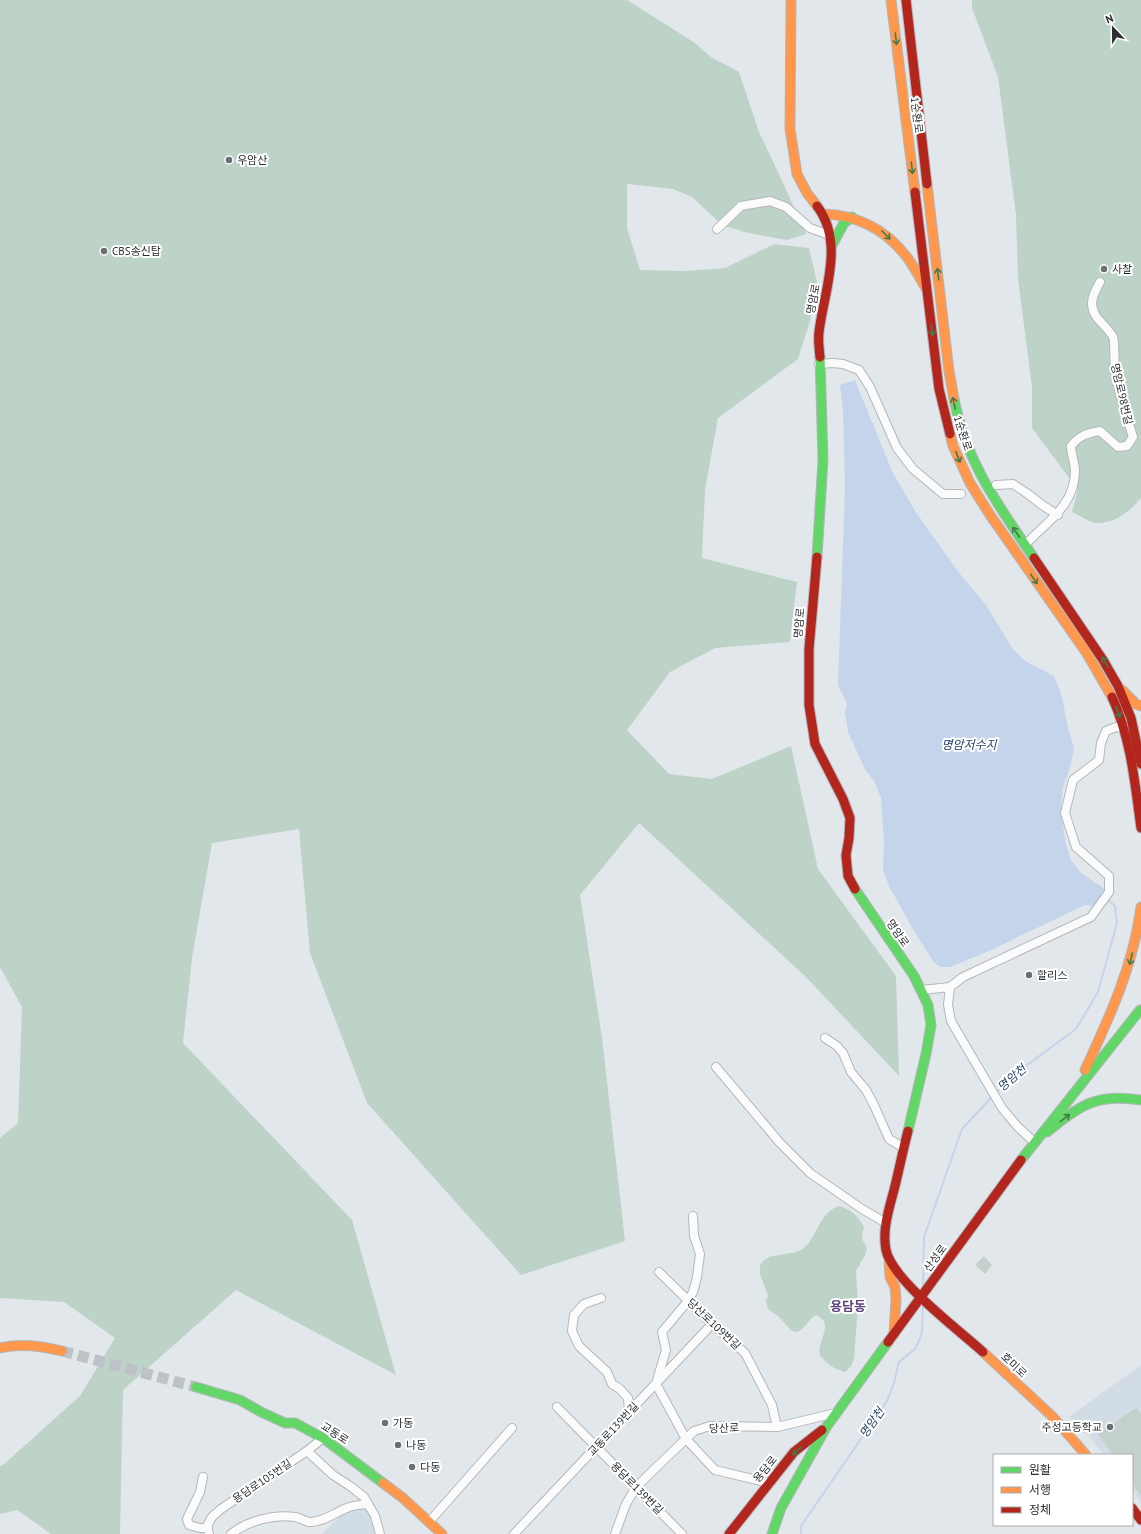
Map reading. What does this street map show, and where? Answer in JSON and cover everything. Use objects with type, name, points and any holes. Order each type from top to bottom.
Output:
[{"type":"street","name":"명암로","points":[[791,0],[790,129],[797,174],[807,193],[823,214],[832,245],[830,276],[819,333],[823,460],[820,526],[809,648],[809,705],[815,744],[843,799],[850,818],[846,855],[848,876],[859,897],[914,976],[922,990],[928,1006],[930,1025],[926,1054],[886,1223],[885,1239],[889,1260],[901,1277],[922,1297]]},
{"type":"street","name":"1순환로","points":[[891,0],[942,403],[954,446],[970,483],[990,515],[1101,675],[1117,708],[1132,725],[1134,778],[1141,828]]},
{"type":"street","name":"1순환로","points":[[906,0],[953,400],[959,425],[977,473],[1103,660],[1118,686],[1132,725],[1141,764]]},
{"type":"street","points":[[717,229],[741,206],[770,201],[786,207],[810,228],[829,235]]},
{"type":"street","points":[[823,214],[837,214],[852,217],[880,229],[903,252],[928,292]]},
{"type":"street","points":[[832,245],[844,223],[852,217]]},
{"type":"street","name":"명암로98번길","points":[[1058,515],[1066,502],[1073,485],[1075,470],[1071,446],[1076,440],[1084,434],[1100,431],[1118,447],[1127,446],[1132,437],[1115,370],[1113,352],[1114,339],[1100,322],[1092,306],[1093,296],[1100,282]]},
{"type":"street","points":[[819,364],[843,364],[859,370],[870,387],[897,448],[913,469],[943,494],[961,494]]},
{"type":"street","points":[[996,485],[1013,484],[1058,515],[1025,545]]},
{"type":"street","points":[[1118,686],[1136,704],[1141,706]]},
{"type":"street","points":[[922,990],[950,987],[963,977],[1091,917],[1109,892],[1109,876],[1076,847],[1066,813],[1073,780],[1099,760],[1101,743],[1106,731],[1116,727],[1132,725]]},
{"type":"street","points":[[1078,1087],[1121,992],[1131,962],[1141,907]]},
{"type":"street","points":[[950,987],[948,1005],[951,1021],[1002,1108],[1017,1126],[1034,1142],[1079,1107],[1107,1097],[1124,1096],[1141,1100]]},
{"type":"street","name":"산성로","points":[[772,1534],[781,1508],[827,1426],[836,1413],[1034,1142],[1140,1010]]},
{"type":"street","points":[[825,1038],[837,1046],[843,1054],[851,1072],[866,1090],[889,1139],[904,1148]]},
{"type":"street","points":[[716,1067],[780,1143],[810,1173],[862,1209],[886,1223]]},
{"type":"street","points":[[693,1216],[694,1236],[700,1254],[697,1277],[693,1292],[688,1301],[662,1332],[666,1350],[656,1384],[686,1440],[715,1470],[770,1483]]},
{"type":"street","points":[[889,1260],[890,1277],[895,1287],[896,1298],[894,1334]]},
{"type":"street","name":"당산로109번길","points":[[659,1272],[712,1324],[745,1353],[772,1406],[776,1427]]},
{"type":"street","name":"호미로","points":[[922,1297],[1053,1417],[1085,1454]]},
{"type":"street","points":[[601,1298],[584,1304],[574,1315],[572,1331],[580,1346],[607,1372],[612,1384],[620,1389],[628,1398],[629,1412]]},
{"type":"street","name":"교동로139번길","points":[[514,1534],[712,1324]]},
{"type":"street","points":[[0,1348],[9,1346],[40,1346],[62,1351]]},
{"type":"street","name":"교동로","points":[[196,1387],[240,1400],[285,1423],[295,1423],[323,1438],[403,1498],[429,1522],[438,1533]]},
{"type":"street","name":"용담로139번길","points":[[557,1407],[682,1534]]},
{"type":"street","name":"당산로","points":[[615,1534],[626,1504],[636,1487],[694,1431],[710,1426],[776,1427],[836,1413]]},
{"type":"street","name":"용담로","points":[[729,1534],[794,1452],[827,1426]]},
{"type":"street","points":[[429,1522],[512,1428]]},
{"type":"street","name":"용담로105번길","points":[[209,1531],[207,1526],[212,1517],[221,1509],[307,1451],[323,1438]]},
{"type":"street","points":[[307,1451],[333,1475],[364,1497],[375,1516],[380,1534]]},
{"type":"street","name":"용담로105번길","points":[[203,1477],[200,1492],[187,1519],[189,1525],[209,1531]]},
{"type":"street","points":[[231,1534],[239,1528],[260,1520],[296,1517],[310,1522],[328,1517],[348,1507],[368,1504]]},
{"type":"street","points":[[1133,1509],[1141,1520]]},
{"type":"shaded area","points":[[984,1256],[992,1265],[985,1274],[975,1265]]},
{"type":"shaded area","name":"주성고등학교","points":[[1141,1365],[1141,1502],[1133,1492],[1133,1454],[1103,1454],[1089,1436],[1069,1417]]},
{"type":"shaded area","points":[[1136,1408],[1141,1414],[1141,1496],[1133,1484],[1133,1454],[1112,1454],[1098,1434]]},
{"type":"shaded area","points":[[363,1507],[372,1517],[376,1534],[322,1534],[341,1515]]},
{"type":"green space","points":[[0,0],[627,0],[695,43],[711,57],[739,72],[759,132],[806,234],[787,240],[748,233],[722,225],[692,197],[673,189],[627,184],[627,228],[640,270],[685,271],[725,268],[774,244],[809,248],[817,282],[810,321],[798,359],[718,418],[705,490],[702,558],[797,582],[790,642],[715,648],[670,672],[627,730],[669,774],[712,779],[791,746],[818,869],[896,976],[899,1076],[806,977],[639,823],[580,895],[602,1038],[625,1241],[521,1275],[367,1103],[310,953],[299,829],[212,843],[192,958],[183,1043],[352,1220],[396,1375],[236,1290],[123,1390],[120,1534],[51,1534],[17,1510],[0,1514],[0,1466],[3,1465],[80,1396],[115,1338],[64,1302],[0,1298],[0,1138],[18,1123],[22,1007],[0,967]]},
{"type":"green space","points":[[972,0],[1141,0],[1141,498],[1127,512],[1111,521],[1095,523],[1072,512],[1078,490],[1032,428],[1032,387],[1018,279],[1016,215],[998,77],[972,8]]},
{"type":"green space","points":[[839,1206],[851,1211],[862,1223],[864,1227],[862,1239],[867,1248],[865,1255],[856,1271],[858,1304],[854,1359],[851,1366],[845,1372],[830,1365],[820,1355],[820,1344],[825,1328],[822,1319],[816,1315],[798,1332],[792,1331],[778,1316],[768,1309],[766,1301],[768,1296],[760,1274],[760,1266],[764,1261],[775,1256],[801,1250],[806,1246],[823,1218]]},
{"type":"water","name":"명암저수지","points":[[855,380],[892,471],[915,511],[960,574],[986,605],[1012,648],[1025,661],[1054,676],[1062,696],[1067,724],[1074,748],[1070,768],[1063,787],[1061,806],[1065,841],[1071,860],[1081,873],[1105,889],[1093,906],[1085,905],[989,951],[950,967],[940,967],[933,961],[914,931],[889,886],[883,870],[884,844],[881,798],[874,781],[865,769],[848,732],[845,712],[847,703],[838,685],[845,487],[843,411],[840,385]]},
{"type":"waterway","name":"명암천","points":[[996,1093],[1011,1077],[1076,1029],[1098,992],[1117,923],[1115,906],[1107,899]]},
{"type":"waterway","name":"명암천","points":[[923,1286],[924,1237],[962,1129],[993,1096]]},
{"type":"waterway","name":"명암천","points":[[801,1534],[801,1526],[887,1401],[894,1383],[899,1362],[916,1348],[922,1333],[923,1305]]},
{"type":"tunnel","points":[[62,1351],[196,1387]]},
{"type":"traffic: fast","points":[[832,245],[844,223],[852,217]]},
{"type":"traffic: fast","points":[[817,557],[823,460],[820,357]]},
{"type":"traffic: fast","points":[[954,399],[959,422],[975,464],[996,502],[1034,558]]},
{"type":"traffic: fast","points":[[855,889],[914,976],[928,1005],[931,1025],[926,1054],[908,1131]]},
{"type":"traffic: fast","points":[[1021,1160],[1140,1010]]},
{"type":"traffic: fast","points":[[1047,1132],[1080,1108],[1090,1103],[1112,1098],[1141,1100]]},
{"type":"traffic: fast","points":[[772,1534],[781,1508],[827,1426],[888,1342]]},
{"type":"traffic: fast","points":[[196,1387],[240,1400],[285,1423],[295,1423],[323,1438],[383,1483]]},
{"type":"traffic: slow","points":[[791,0],[790,129],[797,174],[807,193],[817,206]]},
{"type":"traffic: slow","points":[[891,0],[915,192]]},
{"type":"traffic: slow","points":[[927,184],[949,371],[954,399]]},
{"type":"traffic: slow","points":[[823,214],[847,217],[859,221],[869,225],[889,238],[906,256],[926,288]]},
{"type":"traffic: slow","points":[[950,434],[953,446],[970,483],[990,515],[1086,652],[1112,697]]},
{"type":"traffic: slow","points":[[1122,690],[1136,704],[1141,706]]},
{"type":"traffic: slow","points":[[1085,1070],[1112,1011],[1126,971],[1141,907]]},
{"type":"traffic: slow","points":[[889,1262],[890,1277],[895,1287],[896,1298],[894,1334]]},
{"type":"traffic: slow","points":[[0,1348],[8,1346],[31,1346],[62,1351]]},
{"type":"traffic: slow","points":[[983,1352],[1053,1417],[1085,1454]]},
{"type":"traffic: slow","points":[[383,1483],[403,1498],[442,1534]]},
{"type":"traffic: jam","points":[[906,0],[927,184]]},
{"type":"traffic: jam","points":[[915,192],[939,389],[950,434]]},
{"type":"traffic: jam","points":[[817,206],[825,220],[830,236],[831,251],[828,284],[819,332],[820,357]]},
{"type":"traffic: jam","points":[[817,557],[809,649],[809,705],[815,744],[843,799],[850,818],[846,855],[848,876],[855,889]]},
{"type":"traffic: jam","points":[[1034,558],[1103,660],[1118,686],[1131,718],[1141,764]]},
{"type":"traffic: jam","points":[[1112,697],[1124,729],[1128,745],[1141,828]]},
{"type":"traffic: jam","points":[[908,1131],[887,1220],[885,1235],[886,1250],[891,1262],[900,1276],[913,1290],[983,1352]]},
{"type":"traffic: jam","points":[[888,1342],[1021,1160]]},
{"type":"traffic: jam","points":[[729,1534],[794,1452],[822,1430]]},
{"type":"traffic: jam","points":[[1133,1509],[1141,1520]]},
{"type":"place","name":"우암산","points":[[229,160]]},
{"type":"place","name":"CBS송신탑","points":[[104,251]]},
{"type":"place","name":"사찰","points":[[1104,269]]},
{"type":"place","name":"할리스","points":[[1029,975]]},
{"type":"place","name":"가동","points":[[385,1423]]},
{"type":"place","name":"주성고등학교","points":[[1110,1427]]},
{"type":"place","name":"나동","points":[[398,1445]]},
{"type":"place","name":"다동","points":[[412,1467]]},
{"type":"district","name":"용담동","points":[[848,1306]]}]
